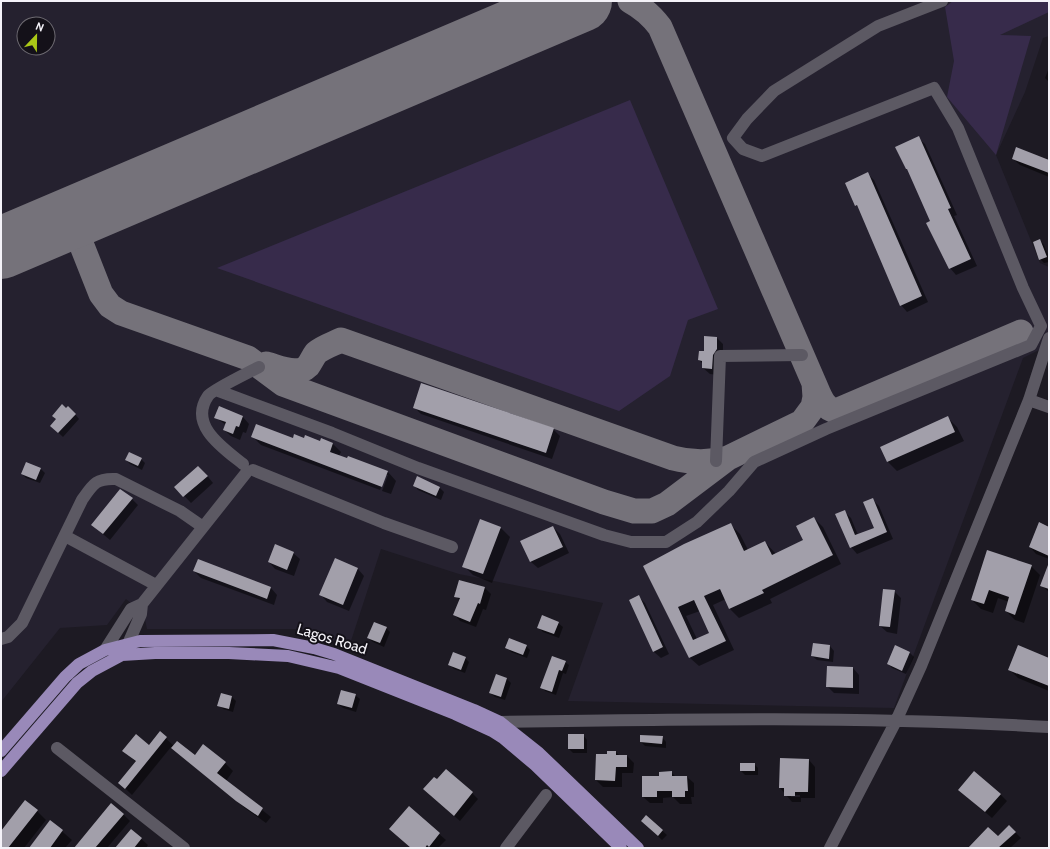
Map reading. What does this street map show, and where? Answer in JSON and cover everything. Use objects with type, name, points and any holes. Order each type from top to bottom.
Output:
[{"type":"main road","name":"Lagos Road","points":[[1,751],[79,664],[104,650],[140,640],[274,640],[294,643],[314,648],[360,664],[500,722],[539,753],[638,848]]},
{"type":"main road","name":"Lagos Road","points":[[1,771],[77,683],[92,671],[122,656],[155,653],[229,653],[288,656],[338,668],[492,731],[503,738],[535,765],[621,848]]},
{"type":"street","points":[[216,390],[332,433],[418,468],[604,534],[631,542],[666,542],[697,522],[729,491],[754,462],[826,429],[1031,345],[1041,326],[1023,288],[958,128],[934,88],[762,156],[743,149],[734,138],[747,119],[774,91],[878,26],[942,1]]},
{"type":"street","points":[[830,848],[896,721],[921,666],[1029,400],[1049,338]]},
{"type":"street","points":[[716,461],[720,356],[802,355]]},
{"type":"street","points":[[258,367],[208,395],[201,413],[204,427],[218,445],[247,469],[452,547]]},
{"type":"street","points":[[1029,400],[1049,407]]},
{"type":"street","points":[[104,650],[131,609],[142,604],[203,527],[218,511],[247,469]]},
{"type":"street","points":[[1,639],[8,637],[22,623],[82,500],[95,482],[105,478],[116,479],[180,511],[203,527]]},
{"type":"street","points":[[65,536],[156,585]]},
{"type":"street","points":[[128,644],[141,614],[142,604]]},
{"type":"street","points":[[500,722],[748,718],[896,721],[1049,727]]},
{"type":"street","points":[[57,748],[184,848]]},
{"type":"street","points":[[506,848],[546,795]]},
{"type":"shaded area","points":[[1,1],[1049,1],[1049,36],[1043,38],[1025,92],[996,155],[1040,263],[1049,267],[1049,330],[1043,348],[1023,358],[894,708],[568,701],[603,603],[459,574],[381,549],[349,647],[304,629],[147,629],[144,614],[126,599],[107,625],[60,628],[1,702]]},
{"type":"shaded area","points":[[953,1],[1049,1],[1049,12],[1000,35],[1031,36],[996,155],[947,97],[954,61],[945,7]]},
{"type":"shaded area","points":[[630,100],[718,309],[688,320],[670,376],[619,411],[217,268]]},
{"type":"building","points":[[919,136],[951,208],[948,209],[971,259],[949,269],[926,223],[930,221],[907,169],[895,147]]},
{"type":"building","points":[[1016,147],[1049,160],[1049,173],[1012,159]]},
{"type":"building","points":[[868,172],[922,296],[900,306],[857,205],[855,206],[845,183]]},
{"type":"building","points":[[1040,239],[1047,257],[1039,260],[1033,242]]},
{"type":"building","points":[[704,336],[717,337],[717,349],[713,355],[712,369],[702,368],[702,361],[698,360],[699,351],[704,351]]},
{"type":"building","points":[[421,383],[554,428],[546,453],[413,408]]},
{"type":"building","points":[[62,404],[66,408],[68,406],[76,414],[58,433],[50,426],[56,419],[52,416]]},
{"type":"building","points":[[219,406],[243,416],[239,427],[236,426],[233,434],[223,430],[226,422],[214,418]]},
{"type":"building","points":[[948,416],[955,432],[887,462],[880,447]]},
{"type":"building","points":[[256,424],[293,438],[294,434],[304,438],[305,435],[320,441],[321,438],[333,443],[330,452],[347,458],[348,456],[388,471],[382,487],[251,437]]},
{"type":"building","points":[[129,452],[142,458],[138,466],[125,460]]},
{"type":"building","points":[[26,462],[41,468],[36,480],[21,474]]},
{"type":"building","points":[[198,466],[208,476],[183,497],[174,487]]},
{"type":"building","points":[[417,476],[440,487],[436,496],[413,486]]},
{"type":"building","points":[[120,489],[133,498],[103,534],[91,525]]},
{"type":"building","points":[[873,498],[887,532],[850,548],[835,514],[845,510],[855,535],[874,528],[863,502]]},
{"type":"building","points":[[814,517],[833,555],[762,590],[764,593],[729,609],[720,589],[704,596],[726,641],[689,658],[643,566],[684,544],[731,523],[744,551],[765,541],[772,555],[803,540],[796,526]],"holes":[[[694,600],[709,633],[693,640],[678,607]]]},
{"type":"building","points":[[480,519],[501,527],[483,574],[462,567]]},
{"type":"building","points":[[1039,522],[1049,527],[1049,556],[1029,547]]},
{"type":"building","points":[[553,526],[563,547],[530,562],[520,541]]},
{"type":"building","points":[[275,544],[294,552],[287,570],[268,562]]},
{"type":"building","points":[[987,550],[1032,565],[1015,615],[1005,611],[1009,597],[989,590],[984,604],[971,600]]},
{"type":"building","points":[[335,558],[358,568],[343,605],[319,595]]},
{"type":"building","points":[[198,559],[271,587],[267,599],[193,571]]},
{"type":"building","points":[[1049,565],[1049,589],[1040,586]]},
{"type":"building","points":[[459,580],[485,587],[480,604],[478,603],[470,622],[453,615],[460,598],[454,597]]},
{"type":"building","points":[[883,589],[895,590],[890,627],[879,626]]},
{"type":"building","points":[[639,595],[663,647],[653,652],[629,600]]},
{"type":"building","points":[[542,615],[559,622],[554,634],[537,628]]},
{"type":"building","points":[[374,622],[387,627],[380,643],[367,638]]},
{"type":"building","points":[[509,638],[527,645],[523,655],[505,648]]},
{"type":"building","points":[[813,643],[830,645],[829,659],[811,656]]},
{"type":"building","points":[[895,645],[910,652],[902,671],[887,664]]},
{"type":"building","points":[[1018,645],[1049,658],[1049,686],[1008,670]]},
{"type":"building","points":[[453,652],[466,657],[461,670],[448,665]]},
{"type":"building","points":[[552,656],[566,661],[562,671],[559,670],[552,692],[540,688]]},
{"type":"building","points":[[827,666],[853,667],[853,688],[826,687]]},
{"type":"building","points":[[496,674],[507,678],[501,697],[489,693]]},
{"type":"building","points":[[341,690],[356,694],[352,708],[337,704]]},
{"type":"building","points":[[221,693],[232,696],[229,709],[217,706]]},
{"type":"building","points":[[160,731],[167,737],[125,789],[118,783],[136,761],[122,751],[136,734],[149,745]]},
{"type":"building","points":[[568,734],[584,734],[584,749],[568,749]]},
{"type":"building","points":[[640,735],[663,736],[662,744],[640,742]]},
{"type":"building","points":[[177,741],[195,755],[203,744],[226,762],[217,773],[263,808],[258,816],[236,801],[171,748]]},
{"type":"building","points":[[607,751],[616,751],[616,755],[627,755],[627,767],[616,767],[615,781],[595,780],[596,754],[607,754]]},
{"type":"building","points":[[780,758],[809,759],[808,792],[795,792],[795,796],[784,796],[784,788],[779,788]]},
{"type":"building","points":[[740,763],[755,763],[755,771],[740,771]]},
{"type":"building","points":[[446,769],[473,792],[454,816],[423,789],[434,777],[437,779]]},
{"type":"building","points":[[672,771],[672,776],[687,776],[688,791],[685,791],[685,797],[672,797],[672,791],[657,791],[657,797],[642,797],[642,776],[659,776],[659,772]]},
{"type":"building","points":[[974,771],[1001,794],[985,812],[958,790]]},
{"type":"building","points":[[25,800],[38,810],[8,848],[1,848],[1,831]]},
{"type":"building","points":[[111,803],[124,814],[95,848],[74,848]]},
{"type":"building","points":[[409,806],[440,833],[429,847],[427,845],[425,848],[411,848],[389,829]]},
{"type":"building","points":[[646,815],[663,830],[658,836],[641,821]]},
{"type":"building","points":[[50,820],[63,830],[50,848],[29,848]]},
{"type":"building","points":[[1009,825],[1016,832],[998,848],[968,848],[988,827],[998,836]]},
{"type":"building","points":[[131,829],[142,838],[134,848],[115,848]]},
{"type":"taxiway","points":[[570,6],[576,1]]},
{"type":"taxiway","points":[[71,218],[101,294],[110,306],[121,313],[248,358],[283,384],[604,502],[634,511],[652,511],[667,504],[728,458],[802,422],[813,407],[815,397],[814,383],[660,27],[646,12],[630,1]]},
{"type":"taxiway","points":[[814,383],[825,404],[832,410],[836,411],[1021,332]]},
{"type":"taxiway","points":[[266,364],[287,370],[298,371],[308,366],[316,353],[341,340],[673,458],[701,462],[728,458]]},
{"type":"runway","points":[[1,248],[581,1]]}]
